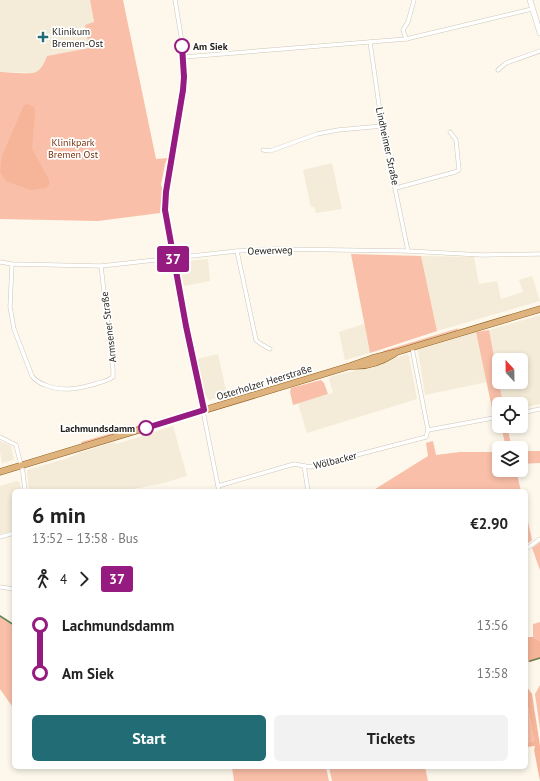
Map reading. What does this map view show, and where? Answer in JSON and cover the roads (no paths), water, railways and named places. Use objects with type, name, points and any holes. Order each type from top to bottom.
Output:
[{"type":"main road","points":[[530,0],[540,33]]},
{"type":"main road","name":"Osterholzer Heerstraße","points":[[0,472],[373,358],[412,348],[540,309]]},
{"type":"street","points":[[175,0],[184,57],[183,90],[166,192],[165,210],[219,489]]},
{"type":"street","points":[[406,39],[403,30],[408,22],[414,0]]},
{"type":"street","points":[[184,57],[406,39],[532,9]]},
{"type":"street","name":"Lindheimer Straße","points":[[370,42],[382,126],[408,251]]},
{"type":"street","points":[[498,70],[506,63],[540,51]]},
{"type":"street","points":[[263,150],[270,151],[317,134],[382,126]]},
{"type":"street","points":[[396,188],[459,170],[456,140],[450,132]]},
{"type":"street","name":"Oewerweg","points":[[0,262],[12,264],[101,266],[238,251],[276,249],[408,251],[482,255],[540,254]]},
{"type":"street","points":[[238,251],[256,340],[270,349]]},
{"type":"street","name":"Armsener Straße","points":[[12,264],[10,307],[14,329],[32,376],[36,381],[54,388],[67,390],[78,389],[112,377],[113,369],[101,266]]},
{"type":"street","points":[[412,348],[428,430],[492,418]]},
{"type":"street","points":[[528,412],[540,409]]},
{"type":"street","name":"Wölbacker","points":[[218,486],[294,464],[314,466],[423,439],[428,435],[428,430]]},
{"type":"street","points":[[0,437],[16,446],[25,489]]},
{"type":"street","points":[[304,465],[308,489]]},
{"type":"street","points":[[0,537],[12,534]]},
{"type":"street","points":[[528,548],[540,539]]},
{"type":"street","points":[[0,586],[12,589]]},
{"type":"waterway","points":[[0,616],[12,624]]},
{"type":"waterway","points":[[530,661],[540,658]]},
{"type":"place","name":"Klinikum Bremen-Ost","points":[[43,37]]},
{"type":"place","name":"Am Siek","points":[[182,46]]},
{"type":"place","name":"Lachmundsdamm","points":[[146,428]]},
{"type":"park label","name":"Klinikpark Bremen Ost","points":[[73,148]]}]
